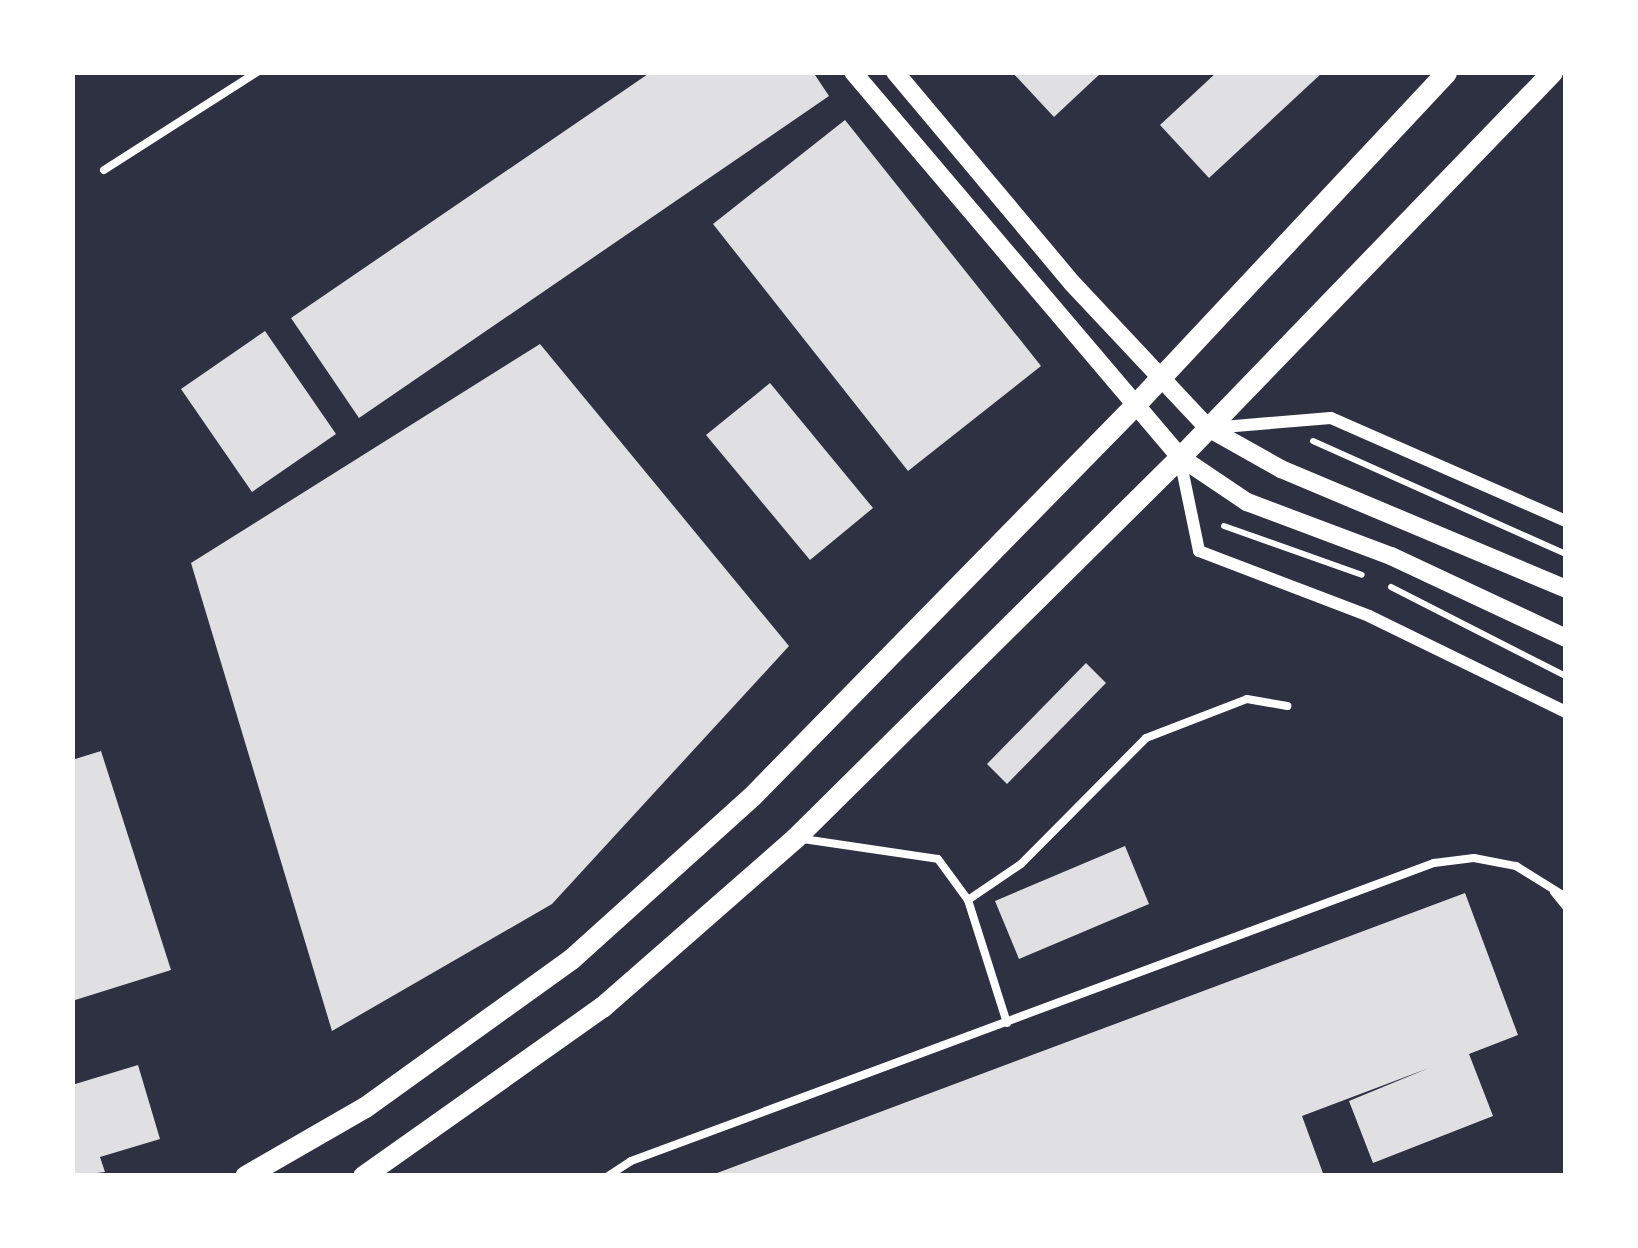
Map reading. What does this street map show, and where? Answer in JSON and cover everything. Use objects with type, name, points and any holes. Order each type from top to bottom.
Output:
[{"type":"main road","points":[[245,1176],[365,1107],[571,959],[751,797],[1133,407],[1446,72]]},
{"type":"main road","points":[[363,1176],[602,1007],[795,838],[1180,458],[1552,72]]},
{"type":"street","points":[[853,72],[1180,458],[1247,502],[1391,556],[1566,638]]},
{"type":"street","points":[[896,72],[1159,378],[1208,428],[1281,469],[1566,589]]},
{"type":"street","points":[[1208,428],[1331,418],[1566,521]]},
{"type":"street","points":[[1180,458],[1199,551],[1369,616],[1566,712]]},
{"type":"lane","points":[[104,170],[257,72]]},
{"type":"lane","points":[[968,900],[1022,864],[1146,738],[1246,699],[1287,706]]},
{"type":"lane","points":[[795,838],[938,859],[968,900],[1007,1023]]},
{"type":"lane","points":[[608,1176],[632,1161],[1434,863],[1516,866],[1566,897]]},
{"type":"lane","points":[[1545,882],[1566,907]]},
{"type":"path","points":[[1310,440],[1566,554]]},
{"type":"path","points":[[1224,526],[1378,580],[1566,676]]},
{"type":"building","points":[[651,72],[813,72],[829,96],[359,418],[291,318]]},
{"type":"building","points":[[1012,72],[1102,72],[1054,117]]},
{"type":"building","points":[[1217,72],[1323,72],[1209,178],[1160,125]]},
{"type":"building","points":[[845,120],[1041,366],[908,471],[713,224]]},
{"type":"building","points":[[265,331],[336,434],[252,492],[181,389]]},
{"type":"building","points":[[540,344],[789,646],[552,904],[332,1031],[191,563]]},
{"type":"building","points":[[770,383],[873,508],[810,560],[706,435]]},
{"type":"building","points":[[1086,663],[1106,683],[1007,784],[987,764]]},
{"type":"building","points":[[101,751],[171,970],[72,1001],[72,760]]},
{"type":"building","points":[[1125,846],[1149,904],[1019,959],[995,901]]},
{"type":"building","points":[[1465,893],[1518,1035],[1469,1054],[1493,1116],[1373,1163],[1349,1101],[1429,1068],[1302,1116],[1324,1176],[709,1176]]},
{"type":"building","points":[[138,1065],[160,1139],[100,1157],[105,1172],[72,1176],[72,1085]]}]
